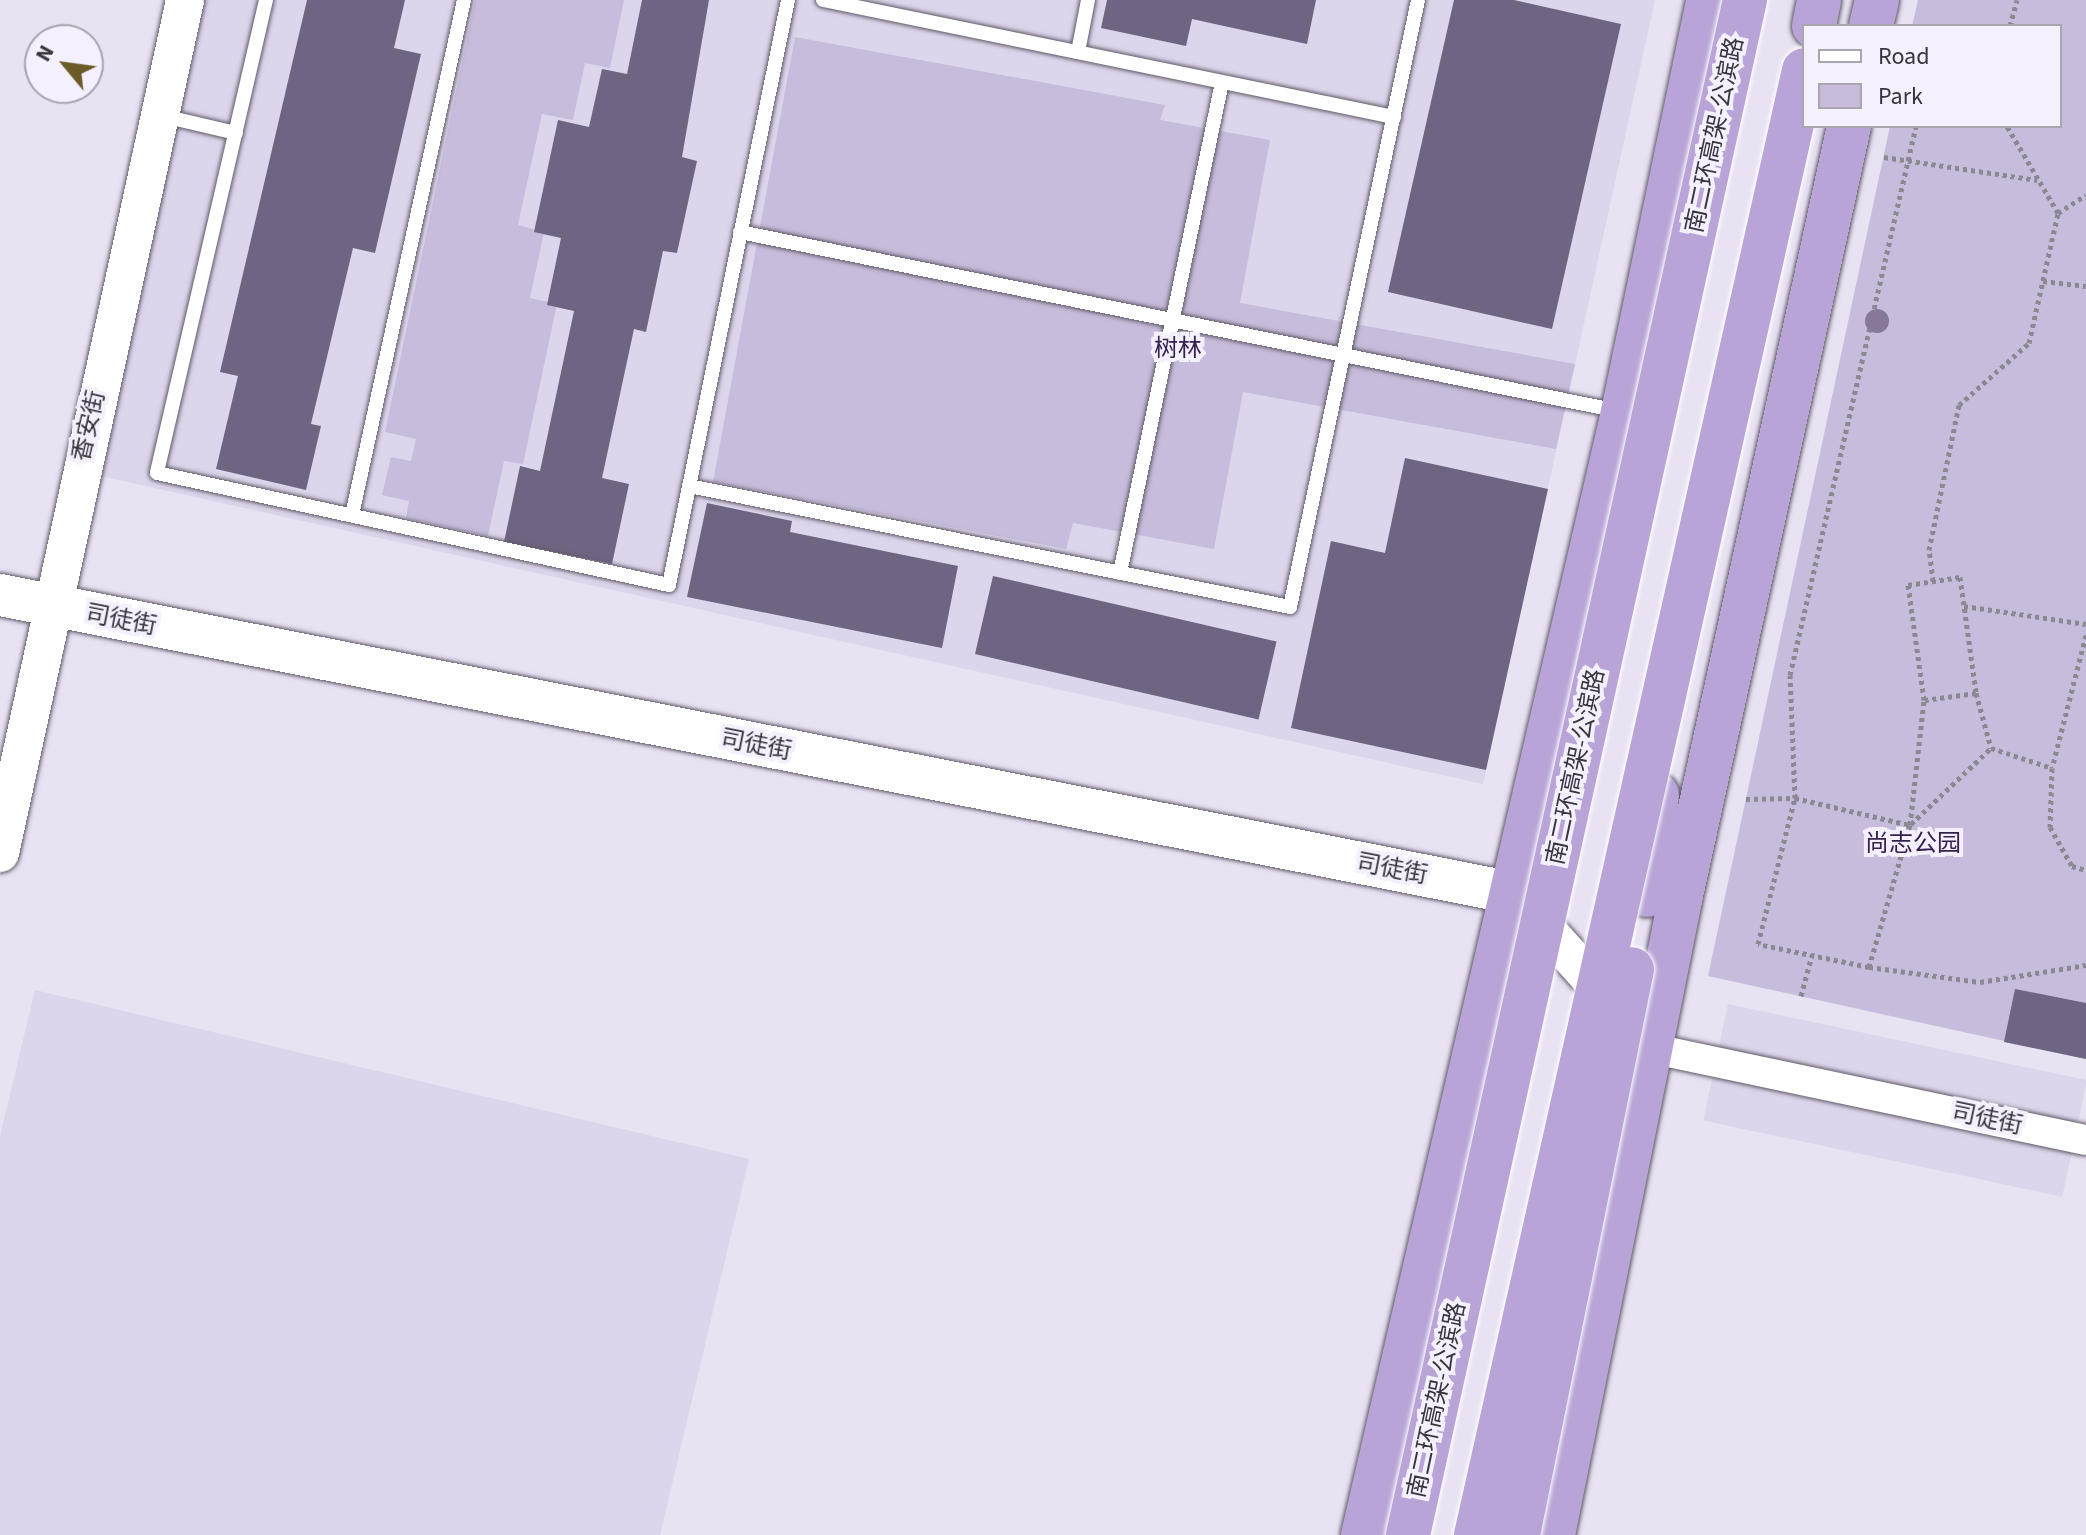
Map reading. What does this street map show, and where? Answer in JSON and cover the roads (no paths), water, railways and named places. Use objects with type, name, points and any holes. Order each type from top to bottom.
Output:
[{"type":"highway","points":[[1363,1535],[1623,412],[1708,0]]},
{"type":"highway","name":"南二环高架-公滨路","points":[[1408,1535],[1745,0]]},
{"type":"highway","points":[[1814,24],[1819,0]]},
{"type":"highway","points":[[1871,24],[1877,0]]},
{"type":"highway","points":[[1476,1535],[1802,79]]},
{"type":"highway","points":[[1553,1535],[1849,128]]},
{"type":"highway","points":[[1518,1535],[1647,895],[1670,674]]},
{"type":"main road","name":"司徒街","points":[[0,595],[1513,893]]},
{"type":"street","name":"香安街","points":[[0,853],[185,0]]},
{"type":"street","points":[[1513,893],[1654,1049]]},
{"type":"street","name":"司徒街","points":[[1654,1049],[2086,1140]]},
{"type":"lane","points":[[266,0],[157,473],[669,585],[788,0]]},
{"type":"lane","points":[[352,515],[464,0]]},
{"type":"lane","points":[[823,0],[1394,117]]},
{"type":"lane","points":[[1078,52],[1088,0]]},
{"type":"lane","points":[[689,486],[1290,607],[1418,0]]},
{"type":"lane","points":[[1120,573],[1222,82]]},
{"type":"lane","points":[[159,115],[236,133]]},
{"type":"lane","points":[[740,232],[1623,412]]},
{"type":"park label","name":"树林","points":[[1178,349]]},
{"type":"park label","name":"尚志公园","points":[[1913,844]]}]
